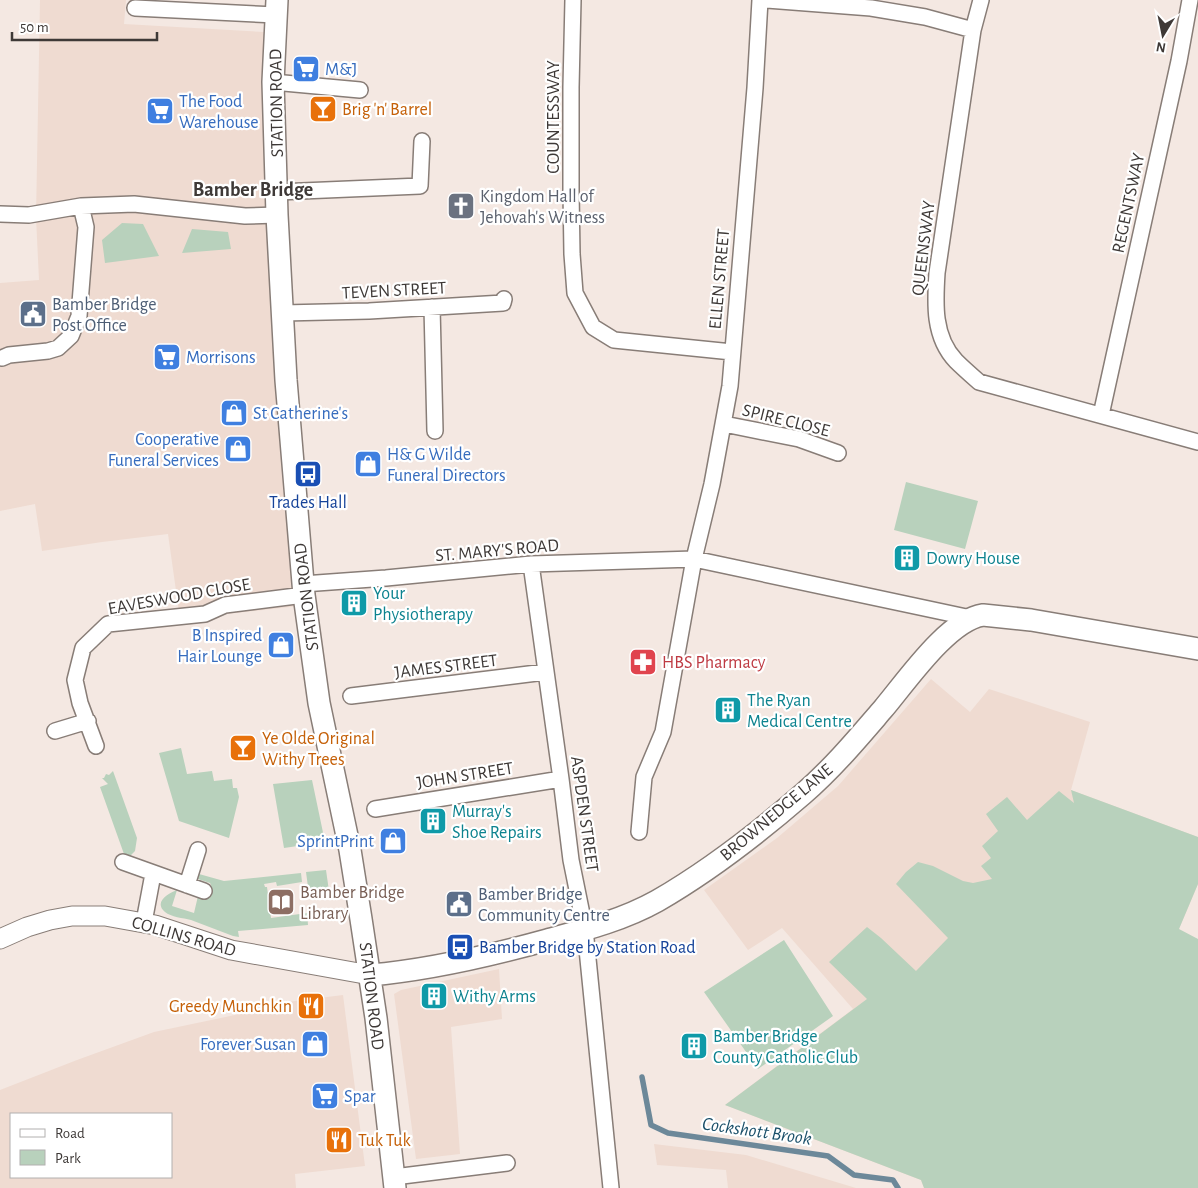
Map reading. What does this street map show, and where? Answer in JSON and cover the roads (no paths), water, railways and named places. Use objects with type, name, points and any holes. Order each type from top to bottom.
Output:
[{"type":"main road","name":"STATION ROAD","points":[[277,7],[273,82],[278,215],[286,380],[304,589],[319,703],[350,850],[370,975],[394,1183]]},
{"type":"main road","points":[[971,618],[983,615],[1012,618],[1198,649]]},
{"type":"main road","name":"BROWNEDGE LANE","points":[[370,975],[423,969],[495,954],[620,918],[656,901],[712,866],[771,820],[833,766],[934,649],[957,626],[971,618]]},
{"type":"street","name":"COUNTESSWAY","points":[[573,0],[571,182],[572,254],[575,293],[593,327],[614,340],[732,352]]},
{"type":"street","name":"ELLEN STREET","points":[[694,559],[712,484],[730,386],[755,88],[760,0]]},
{"type":"street","points":[[767,0],[871,8],[926,17],[973,30]]},
{"type":"street","name":"QUEENSWAY","points":[[981,0],[973,30],[937,272],[934,306],[942,340],[954,360],[979,382],[1198,442]]},
{"type":"street","name":"REGENTSWAY","points":[[1101,414],[1179,61],[1190,0]]},
{"type":"street","points":[[134,8],[277,7]]},
{"type":"street","points":[[273,82],[360,90]]},
{"type":"street","points":[[278,192],[420,186],[422,141]]},
{"type":"street","points":[[0,214],[29,215],[81,206],[134,204],[244,216],[278,215]]},
{"type":"street","points":[[2,358],[9,354],[48,351],[58,348],[66,343],[73,331],[79,316],[86,227],[81,206]]},
{"type":"street","name":"TEVEN STREET","points":[[283,313],[369,311],[503,303],[504,298]]},
{"type":"street","points":[[432,307],[435,431]]},
{"type":"street","name":"SPIRE CLOSE","points":[[724,424],[799,439],[838,452]]},
{"type":"street","points":[[639,832],[644,777],[664,732],[694,559]]},
{"type":"street","name":"ST. MARY'S ROAD","points":[[304,589],[386,578],[531,564],[694,559],[971,618]]},
{"type":"street","name":"ASPDEN STREET","points":[[531,564],[545,672],[562,779],[571,860],[586,929],[611,1188]]},
{"type":"street","name":"EAVESWOOD CLOSE","points":[[96,746],[80,703],[75,680],[83,648],[108,624],[205,614],[225,605],[304,589]]},
{"type":"street","name":"JAMES STREET","points":[[351,696],[545,672]]},
{"type":"street","points":[[55,731],[88,721]]},
{"type":"street","name":"JOHN STREET","points":[[375,809],[562,779]]},
{"type":"street","points":[[187,885],[198,850]]},
{"type":"street","points":[[123,862],[204,891]]},
{"type":"street","points":[[144,922],[153,874]]},
{"type":"street","name":"COLLINS ROAD","points":[[0,939],[26,927],[50,920],[72,916],[105,916],[144,922],[231,950],[370,975]]},
{"type":"street","points":[[394,1183],[507,1164]]},
{"type":"waterway","name":"Cockshott Brook","points":[[642,1077],[651,1125],[668,1133],[828,1156],[854,1175],[893,1180],[898,1188]]},
{"type":"place","name":"M&J","points":[[306,69]]},
{"type":"place","name":"Brig 'n' Barrel","points":[[323,109]]},
{"type":"place","name":"The Food Warehouse","points":[[160,111]]},
{"type":"place","name":"Kingdom Hall of Jehovah's Witness","points":[[461,206]]},
{"type":"place","name":"Bamber Bridge Post Office","points":[[33,314]]},
{"type":"place","name":"Morrisons","points":[[167,357]]},
{"type":"place","name":"St Catherine's","points":[[234,413]]},
{"type":"place","name":"Cooperative Funeral Services","points":[[238,449]]},
{"type":"place","name":"H& G Wilde Funeral Directors","points":[[368,464]]},
{"type":"place","name":"Trades Hall","points":[[308,474]]},
{"type":"place","name":"Dowry House","points":[[907,558]]},
{"type":"place","name":"Your Physiotherapy","points":[[354,603]]},
{"type":"place","name":"B Inspired Hair Lounge","points":[[281,645]]},
{"type":"place","name":"HBS Pharmacy","points":[[643,662]]},
{"type":"place","name":"The Ryan Medical Centre","points":[[728,710]]},
{"type":"place","name":"Ye Olde Original Withy Trees","points":[[243,748]]},
{"type":"place","name":"Murray's Shoe Repairs","points":[[433,821]]},
{"type":"place","name":"SprintPrint","points":[[393,841]]},
{"type":"place","name":"Bamber Bridge Library","points":[[281,902]]},
{"type":"place","name":"Bamber Bridge Community Centre","points":[[459,904]]},
{"type":"place","name":"Bamber Bridge by Station Road","points":[[460,947]]},
{"type":"place","name":"Withy Arms","points":[[434,996]]},
{"type":"place","name":"Greedy Munchkin","points":[[311,1006]]},
{"type":"place","name":"Forever Susan","points":[[315,1044]]},
{"type":"place","name":"Bamber Bridge County Catholic Club","points":[[694,1046]]},
{"type":"place","name":"Spar","points":[[325,1096]]},
{"type":"place","name":"Tuk Tuk","points":[[339,1140]]},
{"type":"district","name":"Bamber Bridge","points":[[253,189]]}]
